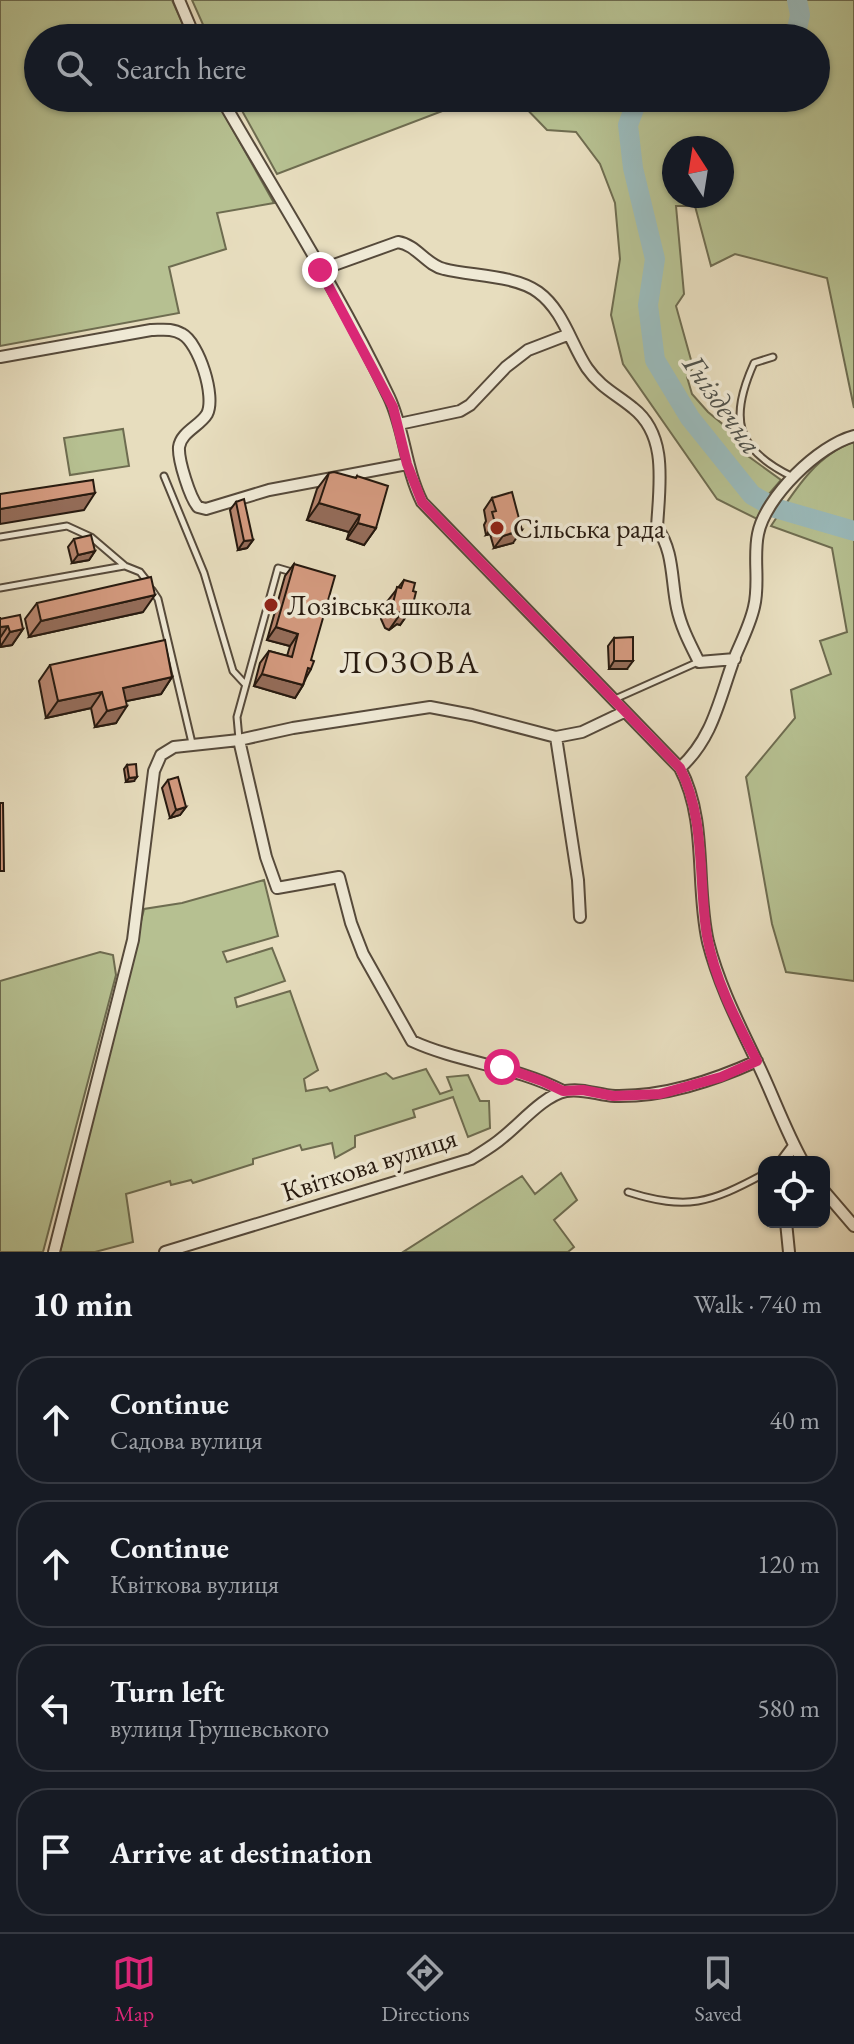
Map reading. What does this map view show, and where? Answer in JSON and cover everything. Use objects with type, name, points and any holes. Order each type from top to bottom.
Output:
[{"type":"street","points":[[181,4],[189,24]]},
{"type":"street","points":[[229,112],[386,391],[399,424],[407,464],[422,502],[680,768],[688,782],[694,806],[708,940],[719,979],[800,1156]]},
{"type":"street","points":[[320,270],[398,242],[409,244],[440,269],[488,275],[538,292],[562,320],[567,335],[601,385],[644,417],[653,432],[660,478],[657,528],[669,551],[677,607],[686,636],[699,662],[735,659]]},
{"type":"street","points":[[0,357],[151,330],[172,329],[185,335],[201,360],[210,398],[207,415],[186,435],[179,448],[189,488],[198,507],[206,509],[269,490],[407,464]]},
{"type":"street","points":[[399,424],[460,411],[528,350],[567,335]]},
{"type":"street","points":[[680,768],[704,742],[716,719],[754,606],[758,529],[793,477],[831,444],[854,436]]},
{"type":"street","points":[[54,1252],[133,940],[154,771],[161,755],[174,747],[192,743],[239,740],[293,728],[430,707],[556,737],[582,732],[624,712]]},
{"type":"street","points":[[556,737],[578,880],[580,917]]},
{"type":"street","points":[[239,740],[266,857],[277,888],[339,877],[363,954],[412,1041],[502,1067],[563,1091],[583,1090],[613,1096],[660,1094],[721,1077],[757,1061]]},
{"type":"street","name":"Квіткова вулиця","points":[[165,1252],[471,1159],[501,1139],[530,1112],[563,1091]]},
{"type":"street","points":[[786,1156],[794,1146]]},
{"type":"street","points":[[830,1198],[854,1226]]},
{"type":"street","points":[[787,1228],[789,1252]]},
{"type":"lane","points":[[173,0],[181,4]]},
{"type":"lane","points":[[773,357],[754,363],[739,406],[739,416],[748,442],[757,455],[793,477]]},
{"type":"lane","points":[[164,476],[204,573],[233,671],[245,684]]},
{"type":"lane","points":[[0,537],[67,526],[91,537],[125,566],[140,572],[158,599],[192,743]]},
{"type":"lane","points":[[0,588],[125,566]]},
{"type":"lane","points":[[239,740],[237,717],[278,568],[301,574]]},
{"type":"lane","points":[[612,700],[699,662]]},
{"type":"lane","points":[[628,1192],[661,1202],[700,1203],[758,1177]]},
{"type":"green space","points":[[0,0],[172,0],[183,24],[24,24],[24,112],[223,112],[274,203],[217,213],[226,249],[169,267],[179,313],[0,346]]},
{"type":"green space","points":[[192,0],[854,0],[854,408],[827,278],[735,254],[711,266],[696,208],[734,208],[734,136],[662,136],[662,208],[676,208],[684,294],[676,306],[693,367],[687,377],[692,394],[737,436],[748,456],[781,480],[768,495],[757,519],[717,499],[623,364],[611,315],[620,259],[615,203],[600,164],[576,132],[547,130],[530,112],[830,112],[830,24],[203,24]]},
{"type":"green space","points":[[243,112],[440,112],[277,174]]},
{"type":"green space","points":[[123,429],[129,466],[70,475],[64,438]]},
{"type":"green space","points":[[854,442],[854,981],[786,972],[772,924],[746,777],[795,718],[791,690],[831,674],[820,641],[847,632],[832,548],[771,526],[806,476],[828,456]]},
{"type":"green space","points":[[264,880],[278,936],[223,952],[227,962],[272,948],[285,981],[235,998],[237,1007],[290,991],[318,1070],[304,1079],[306,1091],[327,1087],[330,1091],[386,1073],[393,1079],[426,1069],[440,1094],[452,1090],[447,1077],[468,1075],[480,1101],[489,1101],[490,1128],[468,1137],[453,1097],[413,1110],[415,1117],[355,1136],[355,1147],[335,1158],[332,1143],[302,1150],[300,1145],[253,1159],[253,1164],[193,1183],[191,1180],[171,1185],[170,1181],[126,1194],[133,1242],[95,1252],[60,1252],[144,909],[182,903]]},
{"type":"green space","points":[[100,952],[113,955],[116,975],[43,1252],[0,1252],[0,981]]},
{"type":"green space","points":[[561,1173],[577,1200],[554,1220],[574,1247],[568,1252],[403,1252],[522,1176],[535,1194]]},
{"type":"building","points":[[329,473],[388,486],[376,528],[358,523],[360,515],[319,503]]},
{"type":"building","points":[[93,480],[95,493],[0,509],[0,494]]},
{"type":"building","points":[[512,492],[522,530],[503,536],[499,522],[495,523],[492,512],[496,511],[492,498]]},
{"type":"building","points":[[244,499],[253,540],[244,541],[236,502]]},
{"type":"building","points":[[91,535],[95,551],[78,555],[74,539]]},
{"type":"building","points":[[294,564],[335,576],[311,660],[314,661],[311,669],[308,668],[303,685],[262,674],[269,651],[292,657],[298,634],[276,627]]},
{"type":"building","points":[[151,577],[155,595],[41,621],[37,603]]},
{"type":"building","points":[[404,580],[415,583],[413,591],[416,592],[412,608],[401,613],[397,612],[393,603],[397,587],[401,588]]},
{"type":"building","points":[[20,615],[23,629],[10,632],[8,626],[0,627],[0,619]]},
{"type":"building","points":[[633,637],[633,661],[614,661],[614,638]]},
{"type":"building","points":[[165,640],[172,677],[123,688],[127,706],[107,711],[102,692],[58,701],[50,665]]},
{"type":"building","points":[[136,764],[137,777],[129,778],[127,765]]},
{"type":"building","points":[[178,777],[186,807],[176,810],[168,780]]},
{"type":"building","points":[[0,803],[3,803],[4,871],[0,871]]},
{"type":"waterway","name":"Гніздечна","points":[[797,0],[798,24]]},
{"type":"waterway","name":"Гніздечна","points":[[633,112],[628,125],[633,168],[655,259],[648,305],[655,360],[690,418],[752,495],[775,508],[854,531]]},
{"type":"place","name":"Сільська рада","points":[[497,528]]},
{"type":"place","name":"Лозівська школа","points":[[271,605]]},
{"type":"district","name":"ЛОЗОВА","points":[[410,662]]},
{"type":"route","points":[[320,270],[386,391],[399,424],[413,485],[422,502],[680,768],[688,782],[694,806],[708,940],[719,979],[757,1061],[721,1077],[660,1094],[613,1096],[583,1090],[563,1091],[502,1067]]}]
